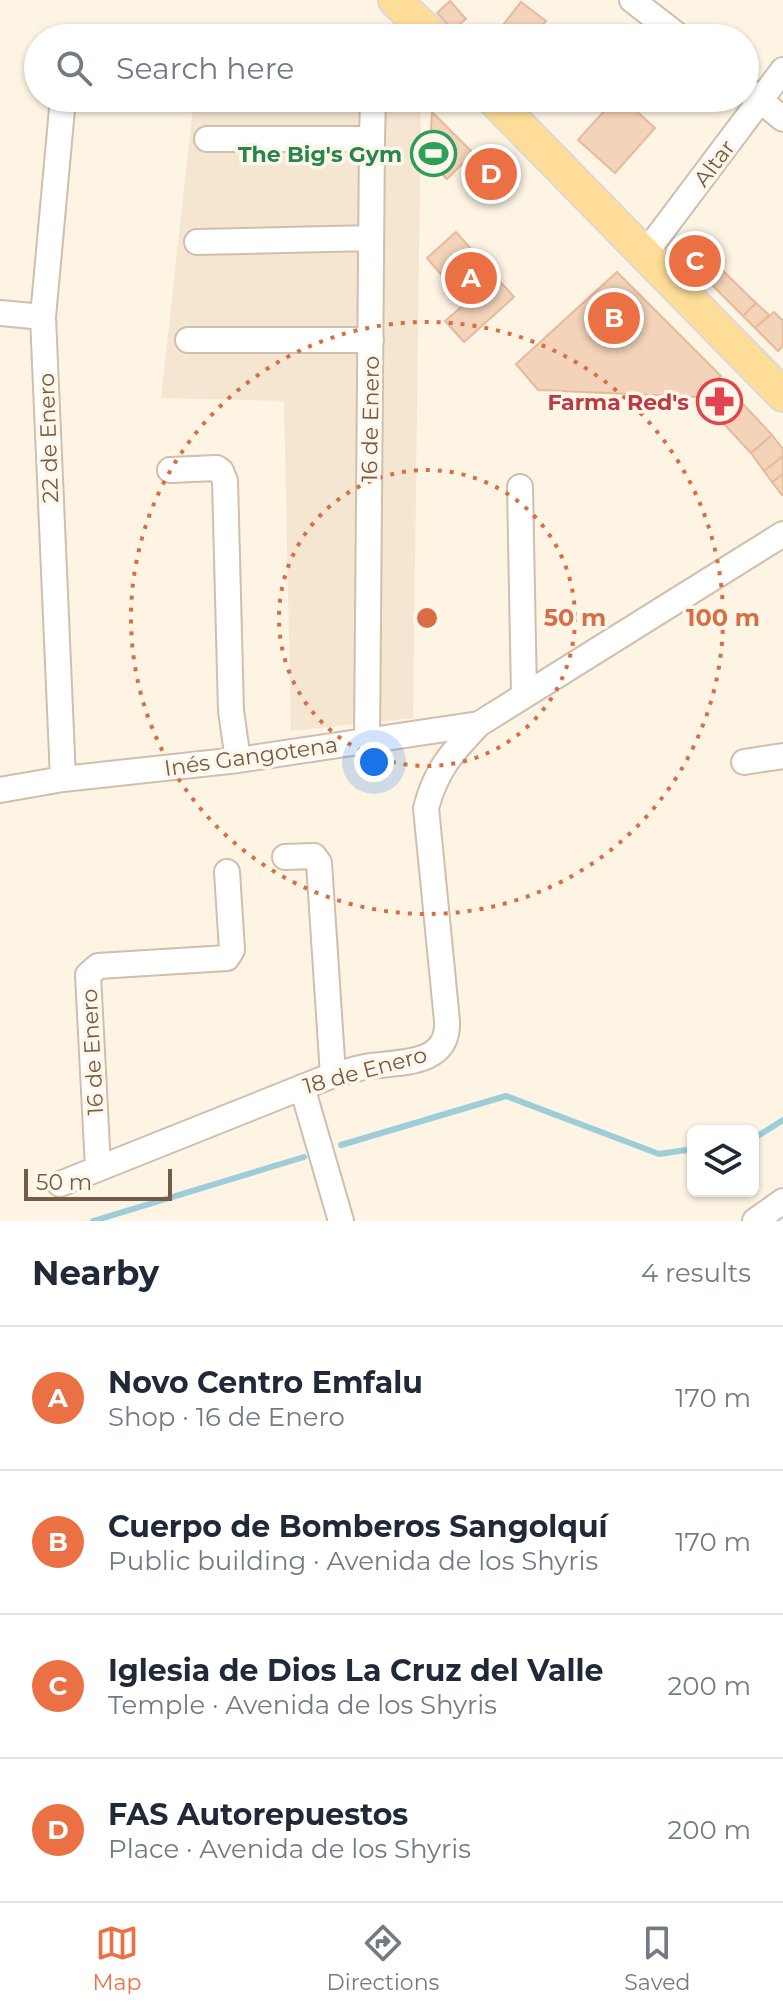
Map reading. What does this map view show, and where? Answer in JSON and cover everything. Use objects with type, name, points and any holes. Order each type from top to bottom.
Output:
[{"type":"main road","points":[[395,0],[418,24]]},
{"type":"main road","points":[[506,112],[783,395]]},
{"type":"street","points":[[632,0],[663,24]]},
{"type":"street","name":"Altar","points":[[759,89],[783,70]]},
{"type":"street","points":[[759,99],[783,119]]},
{"type":"street","name":"22 de Enero","points":[[62,112],[43,317],[63,779]]},
{"type":"street","name":"16 de Enero","points":[[367,741],[373,112]]},
{"type":"street","name":"Altar","points":[[644,255],[741,112]]},
{"type":"street","points":[[207,139],[372,139]]},
{"type":"street","points":[[197,242],[371,238]]},
{"type":"street","points":[[0,313],[43,317]]},
{"type":"street","points":[[188,340],[371,340]]},
{"type":"street","points":[[170,470],[217,468],[225,481],[231,711],[238,760]]},
{"type":"street","points":[[520,487],[524,695]]},
{"type":"street","name":"Inés Gangotena","points":[[0,790],[63,779],[238,760],[479,724],[783,534]]},
{"type":"street","name":"18 de Enero","points":[[60,1184],[333,1075],[363,1067],[420,1059],[434,1053],[447,1034],[426,808],[432,783],[445,761],[479,724]]},
{"type":"street","points":[[744,762],[783,756]]},
{"type":"street","points":[[285,857],[309,855],[319,863],[333,1075]]},
{"type":"street","name":"16 de Enero","points":[[98,1168],[88,975],[98,966],[227,958],[232,950],[227,872]]},
{"type":"street","points":[[302,1087],[341,1221]]},
{"type":"street","points":[[755,1221],[783,1201]]},
{"type":"shaded area","points":[[192,112],[421,112],[413,718],[291,731],[284,401],[161,398]]},
{"type":"building","points":[[450,1],[466,19],[460,24],[447,24],[437,13]]},
{"type":"building","points":[[521,2],[546,21],[544,24],[504,24]]},
{"type":"building","points":[[432,112],[473,153],[447,179],[429,161]]},
{"type":"building","points":[[603,112],[637,112],[655,128],[615,173],[578,140]]},
{"type":"building","points":[[490,152],[513,178],[495,197],[469,171]]},
{"type":"building","points":[[456,232],[514,297],[464,342],[445,321],[466,303],[427,258]]},
{"type":"building","points":[[698,233],[725,261],[707,280],[679,252]]},
{"type":"building","points":[[719,267],[756,303],[743,316],[707,280]]},
{"type":"building","points":[[617,272],[721,376],[697,397],[538,390],[516,364]]},
{"type":"building","points":[[756,303],[769,315],[755,328],[743,316]]},
{"type":"building","points":[[774,312],[783,321],[783,346],[778,351],[755,328]]},
{"type":"building","points":[[730,390],[772,435],[751,453],[710,409]]},
{"type":"building","points":[[772,435],[783,449],[783,456],[764,471],[751,453]]},
{"type":"building","points":[[783,456],[783,474],[772,482],[764,471]]},
{"type":"building","points":[[783,474],[783,494],[782,495],[772,482]]},
{"type":"waterway","points":[[341,1145],[506,1096],[659,1154],[687,1150]]},
{"type":"waterway","points":[[759,1135],[783,1120]]},
{"type":"waterway","points":[[93,1221],[304,1157]]},
{"type":"place","name":"The Big's Gym","points":[[433,154]]},
{"type":"place","name":"FAS Autorepuestos","points":[[491,174]]},
{"type":"place","name":"Iglesia de Dios La Cruz del Valle","points":[[695,261]]},
{"type":"place","name":"Novo Centro Emfalu","points":[[471,278]]},
{"type":"place","name":"Cuerpo de Bomberos Sangolquí","points":[[614,318]]},
{"type":"place","name":"Farma Red's","points":[[720,402]]}]
